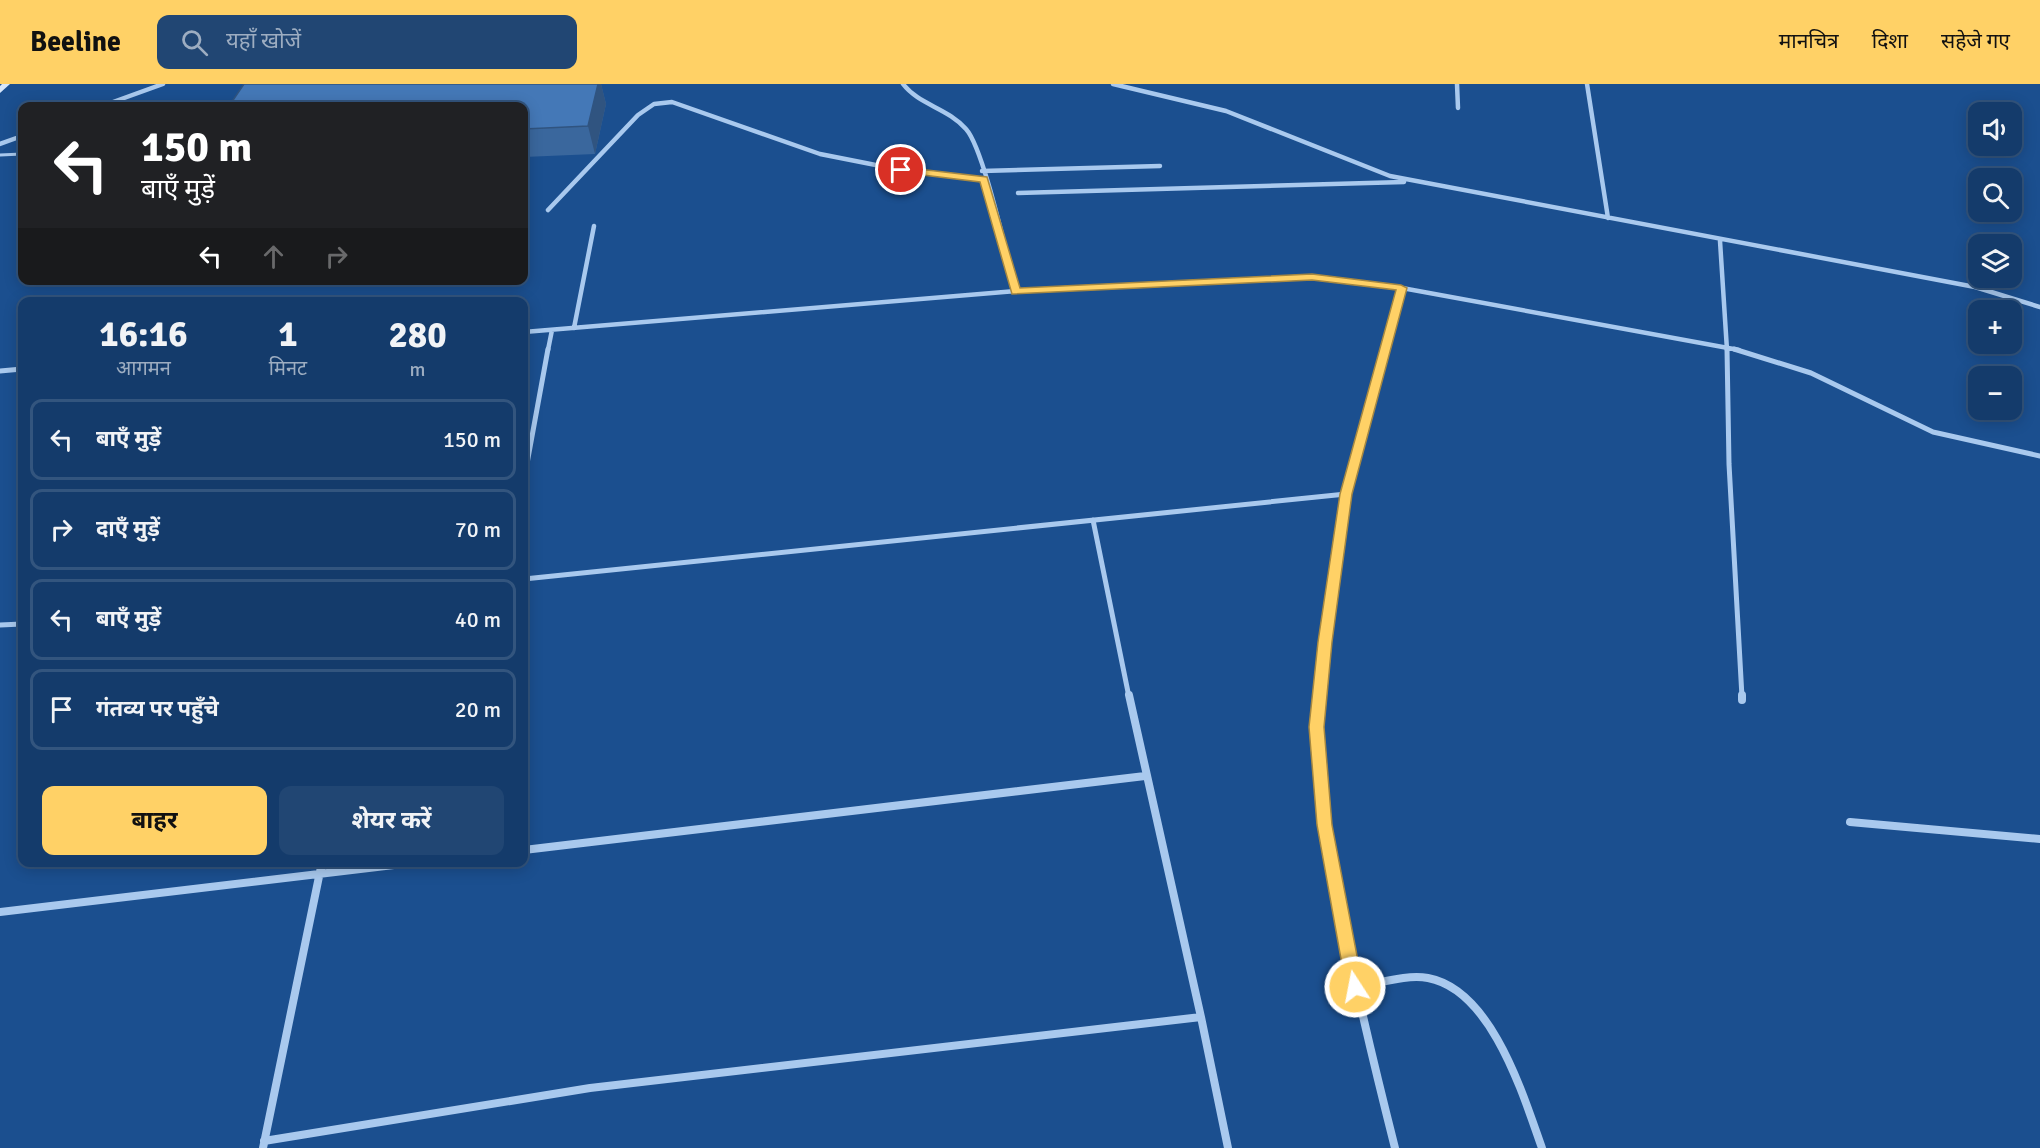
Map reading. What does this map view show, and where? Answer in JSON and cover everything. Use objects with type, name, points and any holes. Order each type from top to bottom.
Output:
[{"type":"street","points":[[0,91],[6,84]]},
{"type":"street","points":[[113,102],[163,84]]},
{"type":"street","points":[[903,84],[910,93],[957,118],[969,128],[976,144],[1016,291]]},
{"type":"street","points":[[1113,84],[1226,111],[1362,167],[1415,182],[1975,287],[2040,307]]},
{"type":"street","points":[[1457,84],[1458,108]]},
{"type":"street","points":[[1587,84],[1608,218]]},
{"type":"street","points":[[548,210],[638,116],[651,104],[661,101],[672,102],[820,154],[901,170],[984,179]]},
{"type":"street","points":[[0,144],[18,137]]},
{"type":"street","points":[[982,171],[1160,166]]},
{"type":"street","points":[[1018,192],[1415,182]]},
{"type":"street","points":[[574,328],[594,226]]},
{"type":"street","points":[[1720,241],[1727,347],[1729,464],[1742,700]]},
{"type":"street","points":[[528,332],[1016,291],[1312,277],[1401,288],[1727,347],[1778,361],[1822,378],[1879,408],[1932,431],[1981,446],[2040,456]]},
{"type":"street","points":[[1395,1148],[1355,987],[1324,825],[1317,727],[1325,642],[1346,494],[1401,288]]},
{"type":"street","points":[[528,459],[552,330]]},
{"type":"street","points":[[0,371],[18,369]]},
{"type":"street","points":[[528,579],[1346,494]]},
{"type":"street","points":[[1093,520],[1145,776],[1228,1148]]},
{"type":"street","points":[[0,626],[18,624]]},
{"type":"street","points":[[528,850],[1145,776]]},
{"type":"street","points":[[1850,822],[2040,839]]},
{"type":"street","points":[[321,867],[264,1144],[590,1088],[1200,1017]]},
{"type":"street","points":[[0,912],[378,867]]},
{"type":"street","points":[[1355,987],[1428,978],[1454,986],[1478,1009],[1513,1071],[1542,1148]]},
{"type":"lane","points":[[0,155],[18,154]]},
{"type":"building","points":[[244,84],[598,84],[588,126],[528,129],[528,102],[232,102]]},
{"type":"route","points":[[901,170],[984,179],[1016,291],[1312,277],[1401,288],[1346,494],[1325,642],[1317,727],[1324,825],[1355,987]]}]
